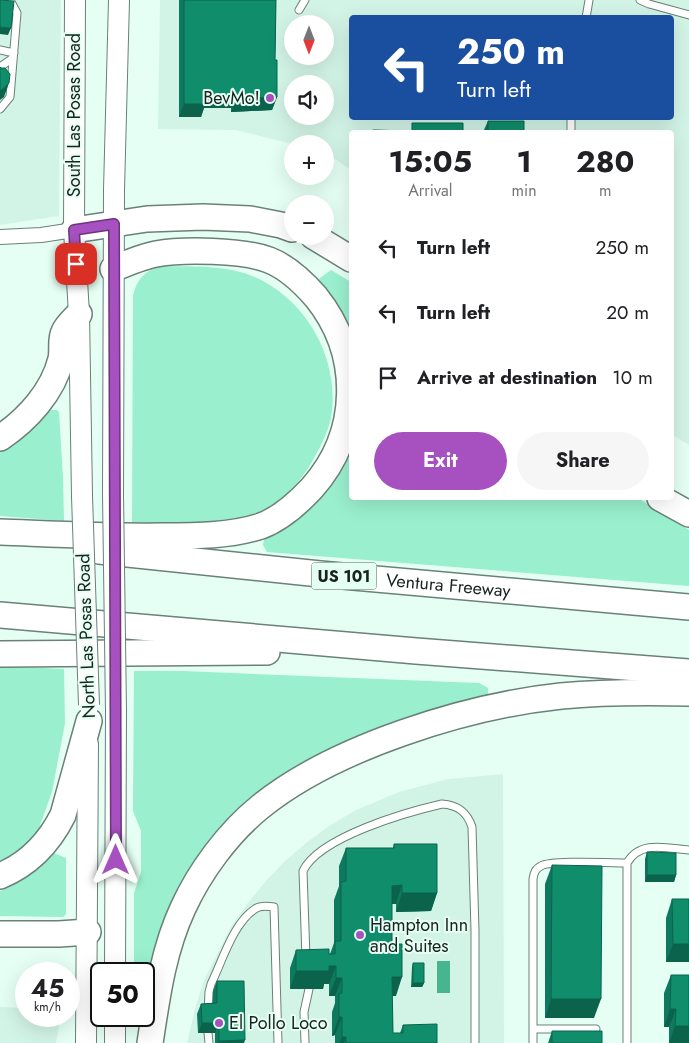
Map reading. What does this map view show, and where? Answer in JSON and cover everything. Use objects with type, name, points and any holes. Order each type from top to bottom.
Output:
[{"type":"highway","points":[[74,230],[147,219],[250,219],[284,226]]},
{"type":"highway","points":[[328,245],[349,258]]},
{"type":"highway","points":[[0,532],[134,537],[190,536],[230,533],[261,526],[288,510],[305,495],[331,463],[341,442],[347,419],[349,400],[349,374],[345,354],[338,332],[324,307],[292,273],[270,260],[247,254],[222,252],[158,254],[138,258],[113,269]]},
{"type":"highway","points":[[0,438],[16,427],[38,404],[51,384],[61,360],[64,332],[79,314]]},
{"type":"highway","points":[[664,500],[689,514]]},
{"type":"highway","name":"Ventura Freeway","points":[[0,540],[320,574],[689,607]]},
{"type":"highway","points":[[0,615],[416,651],[689,672]]},
{"type":"highway","points":[[0,654],[416,651]]},
{"type":"highway","points":[[150,1043],[164,961],[183,907],[208,864],[234,832],[259,808],[286,788],[318,769],[365,747],[418,728],[494,708],[561,696],[618,693],[689,693]]},
{"type":"highway","points":[[0,876],[29,860],[56,828],[62,815],[89,713]]},
{"type":"highway","points":[[0,934],[88,932]]},
{"type":"main road","name":"South Las Posas Road","points":[[74,230],[75,0]]},
{"type":"main road","points":[[114,224],[119,0]]},
{"type":"main road","name":"North Las Posas Road","points":[[114,224],[115,962]]},
{"type":"main road","name":"North Las Posas Road","points":[[74,230],[79,314],[82,496],[89,713],[86,1043]]},
{"type":"main road","points":[[88,932],[115,932]]},
{"type":"main road","points":[[115,1027],[115,1043]]},
{"type":"street","points":[[0,237],[41,235],[74,230]]},
{"type":"lane","points":[[0,109],[10,97],[14,55],[17,13],[10,0]]},
{"type":"lane","points":[[300,10],[305,0]]},
{"type":"lane","points":[[586,15],[589,0]]},
{"type":"lane","points":[[640,0],[689,15]]},
{"type":"lane","points":[[0,50],[14,55]]},
{"type":"lane","points":[[0,68],[14,55]]},
{"type":"lane","points":[[308,964],[305,951],[303,871],[311,860],[330,846],[373,825],[442,804],[458,808],[470,819],[472,827],[475,1043]]},
{"type":"lane","points":[[627,1043],[627,863],[633,854],[644,848],[689,850]]},
{"type":"lane","points":[[533,1043],[533,878],[536,870],[542,865],[555,864],[627,863]]},
{"type":"lane","points":[[208,1014],[211,984],[236,932],[254,909],[274,906],[278,1043]]},
{"type":"lane","points":[[305,1043],[304,1012],[309,989]]},
{"type":"lane","points":[[533,1029],[596,1029]]},
{"type":"lane","points":[[208,1033],[209,1043]]},
{"type":"shaded area","points":[[0,0],[61,0],[59,216],[0,225]]},
{"type":"shaded area","points":[[160,0],[689,0],[689,445],[674,436],[674,130],[349,130],[349,169],[334,158],[334,135],[284,135],[284,142],[236,130],[158,129]]},
{"type":"shaded area","points":[[163,266],[214,267],[239,272],[263,281],[280,292],[308,321],[326,357],[333,397],[331,418],[321,445],[308,468],[292,489],[271,506],[248,516],[233,520],[199,524],[132,526],[133,296],[143,276],[151,270]]},
{"type":"shaded area","points":[[331,270],[349,281],[349,348],[312,284]]},
{"type":"shaded area","points":[[46,410],[57,410],[59,412],[64,521],[0,516],[0,449]]},
{"type":"shaded area","points":[[349,438],[349,500],[641,500],[689,530],[689,586],[267,552],[263,545],[265,532]]},
{"type":"shaded area","points":[[0,666],[64,669],[65,723],[52,792],[40,825],[43,827],[32,840],[0,864]]},
{"type":"shaded area","points":[[134,671],[183,671],[479,683],[488,688],[488,696],[290,774],[157,944],[152,962],[134,962],[134,893],[141,872],[141,831],[133,811]]},
{"type":"shaded area","points":[[503,774],[504,1043],[187,1043],[205,978],[231,927],[265,882],[306,843],[354,811],[399,792],[448,779]]},
{"type":"shaded area","points":[[54,853],[66,858],[66,914],[63,917],[0,916],[0,891],[29,875]]},
{"type":"shaded area","points":[[437,961],[450,961],[450,993],[437,993]]},
{"type":"shaded area","points":[[0,1007],[15,1008],[15,1027],[59,1027],[56,1043],[0,1043]]},
{"type":"building","points":[[0,0],[14,1],[11,28],[0,27]]},
{"type":"building","points":[[184,0],[276,0],[275,60],[277,60],[277,97],[236,99],[236,95],[206,95],[206,104],[184,104]]},
{"type":"building","points":[[0,67],[5,68],[10,74],[9,83],[0,91]]},
{"type":"building","points":[[488,121],[524,121],[524,130],[488,130]]},
{"type":"building","points":[[412,123],[463,123],[463,130],[412,130]]},
{"type":"building","name":"Hampton Inn and Suites","points":[[394,844],[437,844],[437,893],[402,893],[402,885],[392,886],[392,944],[402,944],[402,977],[392,977],[393,1033],[403,1033],[403,1025],[437,1024],[437,1043],[346,1043],[346,1037],[342,1037],[342,1017],[339,1017],[339,994],[342,993],[342,978],[336,978],[336,966],[329,966],[329,971],[296,971],[296,950],[329,949],[329,954],[335,954],[335,941],[341,941],[341,882],[346,881],[346,848],[394,848]]},
{"type":"building","points":[[647,852],[676,853],[676,875],[647,875]]},
{"type":"building","points":[[552,865],[602,866],[601,999],[551,999]]},
{"type":"building","points":[[672,899],[689,899],[689,944],[673,944]]},
{"type":"building","points":[[413,963],[424,963],[424,983],[413,983]]},
{"type":"building","points":[[671,975],[689,975],[689,1026],[675,1026],[676,1009],[670,1009]]},
{"type":"building","name":"El Pollo Loco","points":[[217,981],[244,981],[245,1040],[219,1041],[219,1023],[202,1023],[201,1004],[217,1003]]},
{"type":"building","points":[[552,1031],[602,1031],[602,1043],[552,1043]]},
{"type":"place","name":"BevMo!","points":[[270,98]]},
{"type":"place","name":"Hampton Inn and Suites","points":[[360,935]]},
{"type":"place","name":"El Pollo Loco","points":[[219,1023]]},
{"type":"route","points":[[76,264],[74,230],[114,224],[113,494],[116,860]]}]
